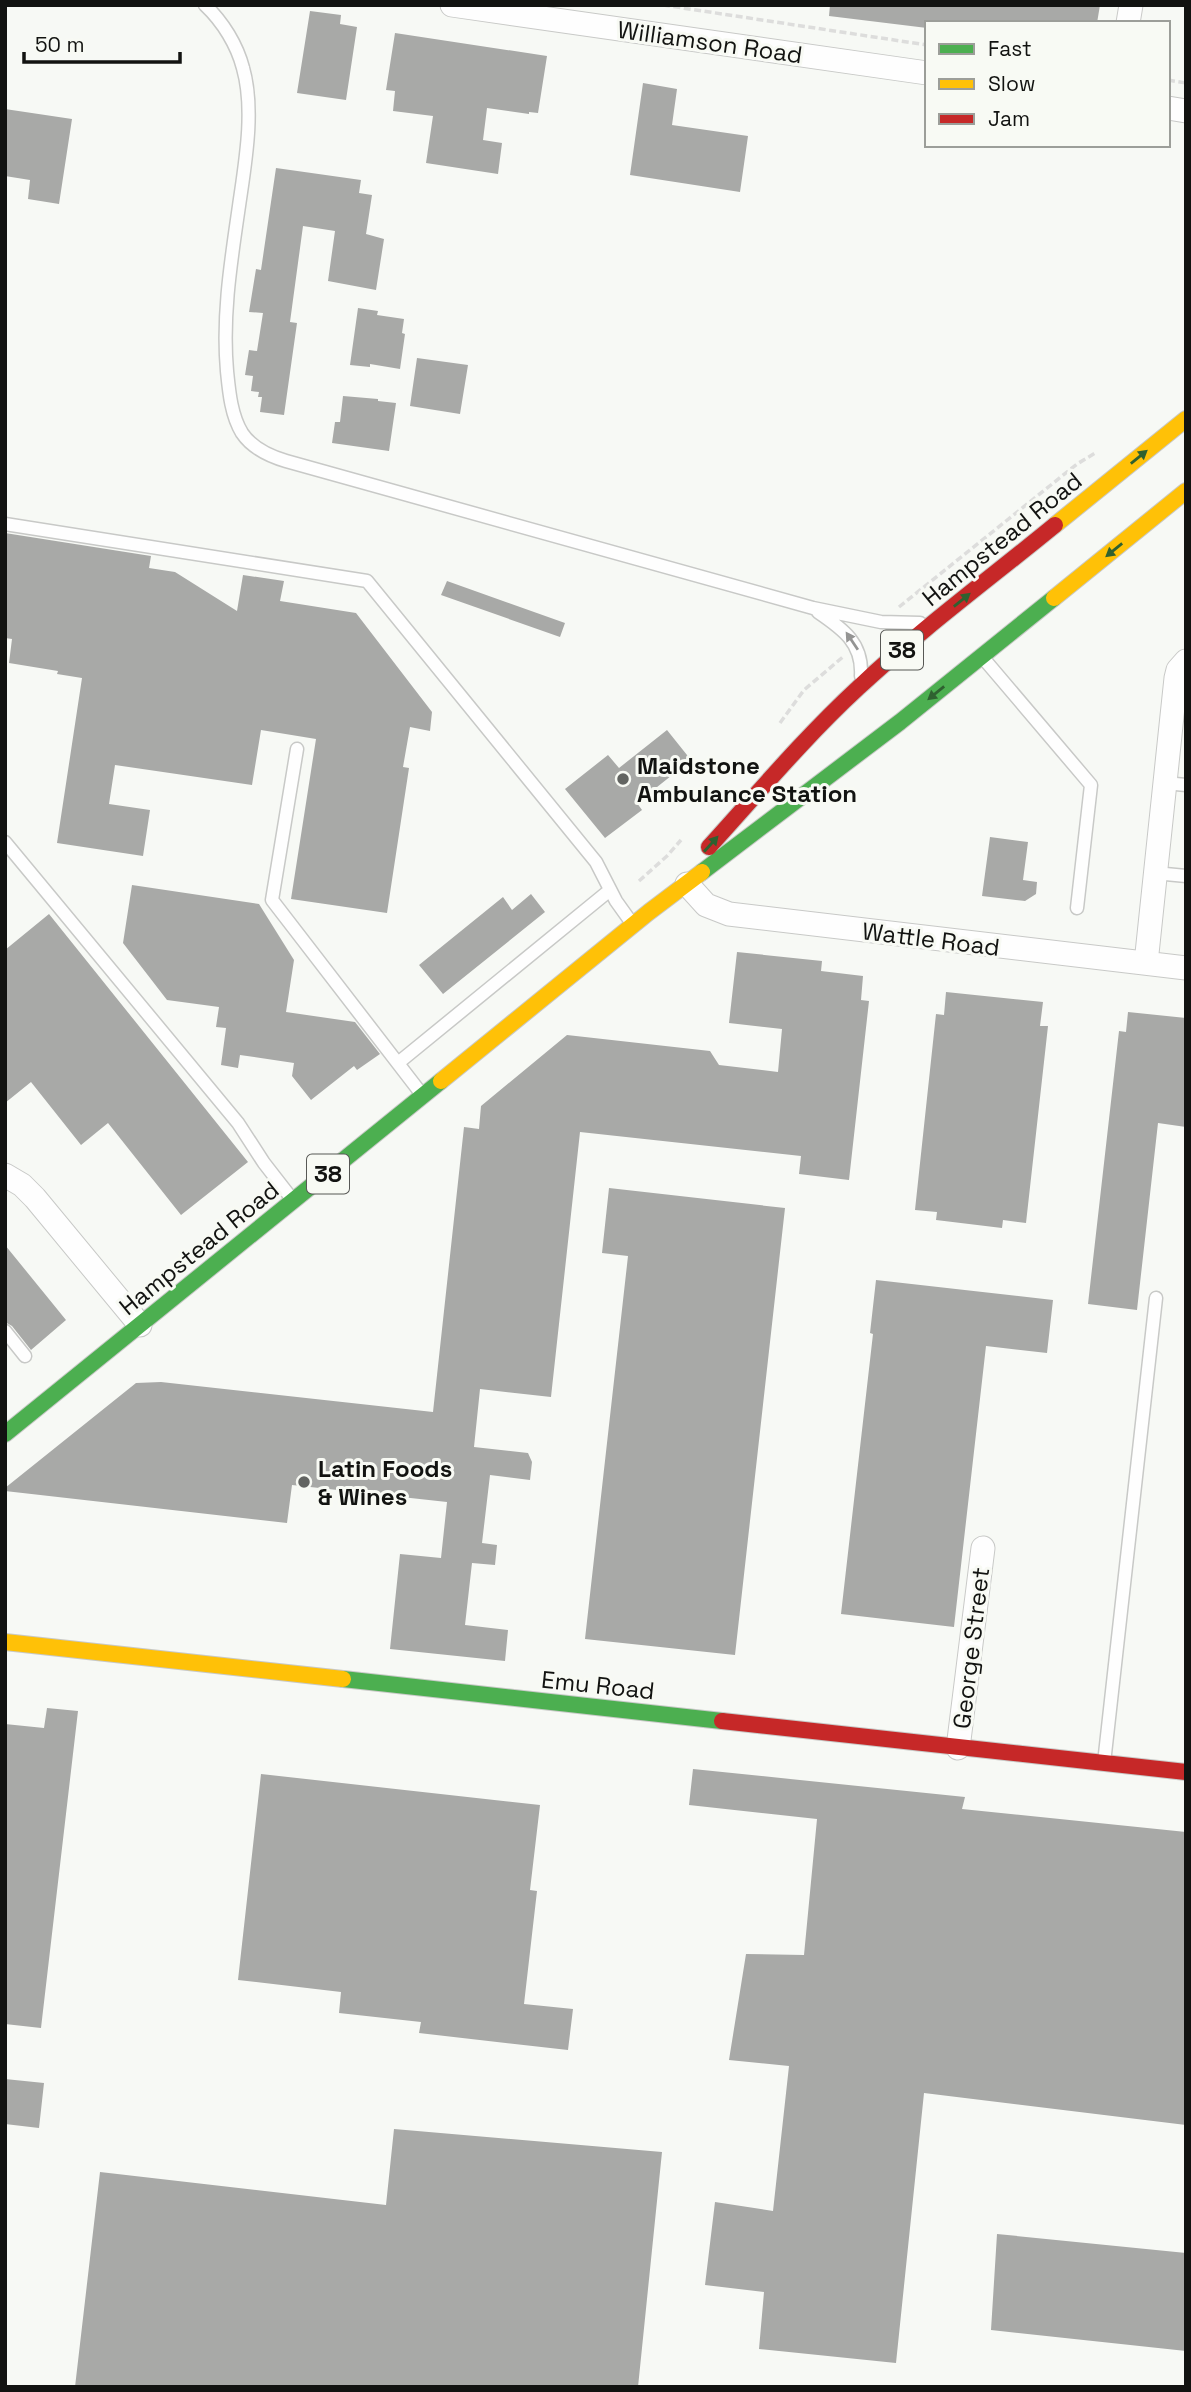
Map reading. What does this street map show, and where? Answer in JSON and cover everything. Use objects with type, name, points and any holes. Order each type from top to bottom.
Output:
[{"type":"main road","name":"Hampstead Road","points":[[649,912],[803,743],[856,690],[935,622],[1186,419]]},
{"type":"main road","name":"Hampstead Road","points":[[5,1434],[649,912],[901,722],[1181,500]]},
{"type":"main road","name":"Emu Road","points":[[5,1642],[1186,1772]]},
{"type":"street","name":"Williamson Road","points":[[452,5],[925,73]]},
{"type":"street","points":[[1146,963],[1155,873],[1175,784],[1176,678],[1178,670],[1186,661]]},
{"type":"street","name":"Wattle Road","points":[[687,884],[706,905],[729,914],[1186,968]]},
{"type":"street","points":[[5,1175],[22,1185],[35,1198],[140,1325]]},
{"type":"street","name":"George Street","points":[[958,1748],[983,1548]]},
{"type":"lane","points":[[205,5],[235,46],[244,69],[247,89],[246,156],[229,284],[226,341],[228,381],[234,417],[249,441],[267,454],[286,461],[813,608],[881,622],[935,622]]},
{"type":"lane","points":[[5,524],[367,581],[596,862],[633,926]]},
{"type":"lane","points":[[813,608],[845,631],[856,645],[862,673],[856,690]]},
{"type":"lane","points":[[981,656],[1091,785],[1077,908]]},
{"type":"lane","points":[[297,749],[272,900],[424,1097]]},
{"type":"lane","points":[[5,842],[238,1123],[264,1163],[294,1201]]},
{"type":"lane","points":[[1155,873],[1186,876]]},
{"type":"lane","points":[[398,1063],[610,890]]},
{"type":"lane","points":[[1104,1763],[1156,1298]]},
{"type":"lane","points":[[5,1331],[25,1356]]},
{"type":"path","points":[[663,5],[925,45]]},
{"type":"building","points":[[830,5],[1100,5],[1097,21],[925,21],[925,28],[829,16]]},
{"type":"building","points":[[310,11],[341,15],[340,24],[357,27],[346,100],[297,93]]},
{"type":"building","points":[[395,33],[547,56],[538,113],[487,108],[483,140],[502,143],[498,174],[426,163],[433,116],[393,111],[395,91],[386,90]]},
{"type":"building","points":[[643,83],[677,89],[672,125],[748,136],[740,192],[630,175]]},
{"type":"building","points":[[5,109],[72,119],[59,204],[28,199],[30,180],[5,176]]},
{"type":"building","points":[[276,168],[361,180],[359,193],[372,195],[366,234],[384,239],[376,290],[328,281],[335,231],[303,226],[290,322],[297,323],[284,415],[260,412],[262,397],[258,397],[259,392],[251,391],[253,376],[245,375],[249,350],[257,351],[263,313],[249,312],[256,269],[261,270]]},
{"type":"building","points":[[358,308],[378,311],[377,315],[404,319],[402,333],[405,334],[400,369],[370,364],[370,367],[350,365]]},
{"type":"building","points":[[417,358],[468,365],[460,414],[410,406]]},
{"type":"building","points":[[343,396],[396,403],[389,451],[332,443],[335,422],[340,422]]},
{"type":"building","points":[[5,533],[151,556],[149,568],[175,572],[237,611],[243,575],[284,581],[280,601],[356,613],[432,712],[430,731],[410,727],[403,767],[409,768],[387,913],[291,899],[316,739],[261,730],[252,785],[115,765],[109,804],[150,810],[143,856],[57,843],[82,678],[9,663],[12,639],[5,638]]},
{"type":"building","points":[[447,581],[565,623],[560,637],[441,595]]},
{"type":"building","name":"Maidstone Ambulance Station","points":[[667,730],[691,760],[637,803],[642,810],[605,838],[565,789],[608,755],[619,768]]},
{"type":"building","points":[[990,837],[1028,842],[1023,880],[1037,882],[1036,894],[1025,901],[982,896]]},
{"type":"building","points":[[132,885],[259,904],[294,960],[286,1012],[355,1022],[380,1054],[357,1070],[354,1066],[311,1100],[292,1076],[294,1063],[240,1055],[238,1068],[221,1065],[226,1028],[216,1027],[219,1007],[167,1000],[123,943]]},
{"type":"building","points":[[531,894],[545,912],[443,994],[419,965],[503,897],[512,910]]},
{"type":"building","points":[[49,914],[248,1162],[181,1215],[108,1123],[81,1145],[31,1082],[5,1103],[5,950]]},
{"type":"building","points":[[737,952],[822,961],[821,971],[863,976],[861,1000],[869,1001],[849,1180],[799,1174],[801,1156],[580,1132],[551,1397],[480,1389],[474,1447],[528,1453],[532,1462],[530,1480],[490,1475],[482,1543],[497,1545],[495,1565],[472,1563],[465,1625],[508,1630],[505,1661],[390,1649],[400,1554],[441,1558],[447,1502],[292,1485],[287,1523],[5,1491],[5,1488],[136,1383],[161,1382],[433,1412],[464,1127],[479,1129],[481,1106],[567,1035],[710,1051],[719,1065],[778,1072],[782,1029],[729,1023]]},
{"type":"building","points":[[946,992],[1043,1002],[1040,1026],[1048,1026],[1026,1223],[1003,1220],[1002,1228],[936,1220],[937,1212],[915,1210],[936,1014],[944,1015]]},
{"type":"building","points":[[1128,1012],[1186,1018],[1186,1127],[1158,1123],[1137,1310],[1088,1304],[1119,1031],[1126,1032]]},
{"type":"building","points":[[609,1188],[785,1208],[735,1655],[585,1639],[628,1256],[602,1253]]},
{"type":"building","points":[[5,1245],[66,1320],[31,1350],[12,1326],[5,1322]]},
{"type":"building","points":[[876,1280],[1053,1300],[1047,1353],[986,1346],[954,1627],[841,1614],[873,1334],[870,1333]]},
{"type":"building","points":[[47,1708],[78,1711],[41,2028],[5,2024],[5,1724],[44,1728]]},
{"type":"building","points":[[693,1769],[965,1797],[962,1809],[1186,1832],[1186,2125],[924,2093],[896,2363],[759,2349],[764,2292],[705,2285],[715,2202],[773,2211],[789,2066],[729,2060],[746,1954],[804,1955],[817,1819],[689,1805]]},
{"type":"building","points":[[261,1774],[540,1805],[530,1890],[537,1891],[524,2004],[573,2009],[568,2050],[419,2033],[421,2022],[339,2013],[341,1992],[238,1980]]},
{"type":"building","points":[[5,2079],[44,2083],[39,2128],[5,2124]]},
{"type":"building","points":[[394,2129],[662,2152],[638,2387],[75,2387],[100,2172],[386,2205]]},
{"type":"building","points":[[997,2234],[1186,2253],[1186,2351],[991,2330]]},
{"type":"traffic: fast","points":[[702,872],[900,722],[1054,598]]},
{"type":"traffic: fast","points":[[5,1434],[441,1081]]},
{"type":"traffic: fast","points":[[343,1679],[722,1721]]},
{"type":"traffic: slow","points":[[1055,525],[1186,419]]},
{"type":"traffic: slow","points":[[1054,598],[1186,491]]},
{"type":"traffic: slow","points":[[441,1081],[702,872]]},
{"type":"traffic: slow","points":[[5,1642],[343,1679]]},
{"type":"traffic: jam","points":[[709,847],[800,746],[858,688],[930,625],[1055,525]]},
{"type":"traffic: jam","points":[[722,1721],[1186,1772]]},
{"type":"place","name":"Maidstone Ambulance Station","points":[[623,779]]},
{"type":"place","name":"Latin Foods & Wines","points":[[304,1482]]}]
